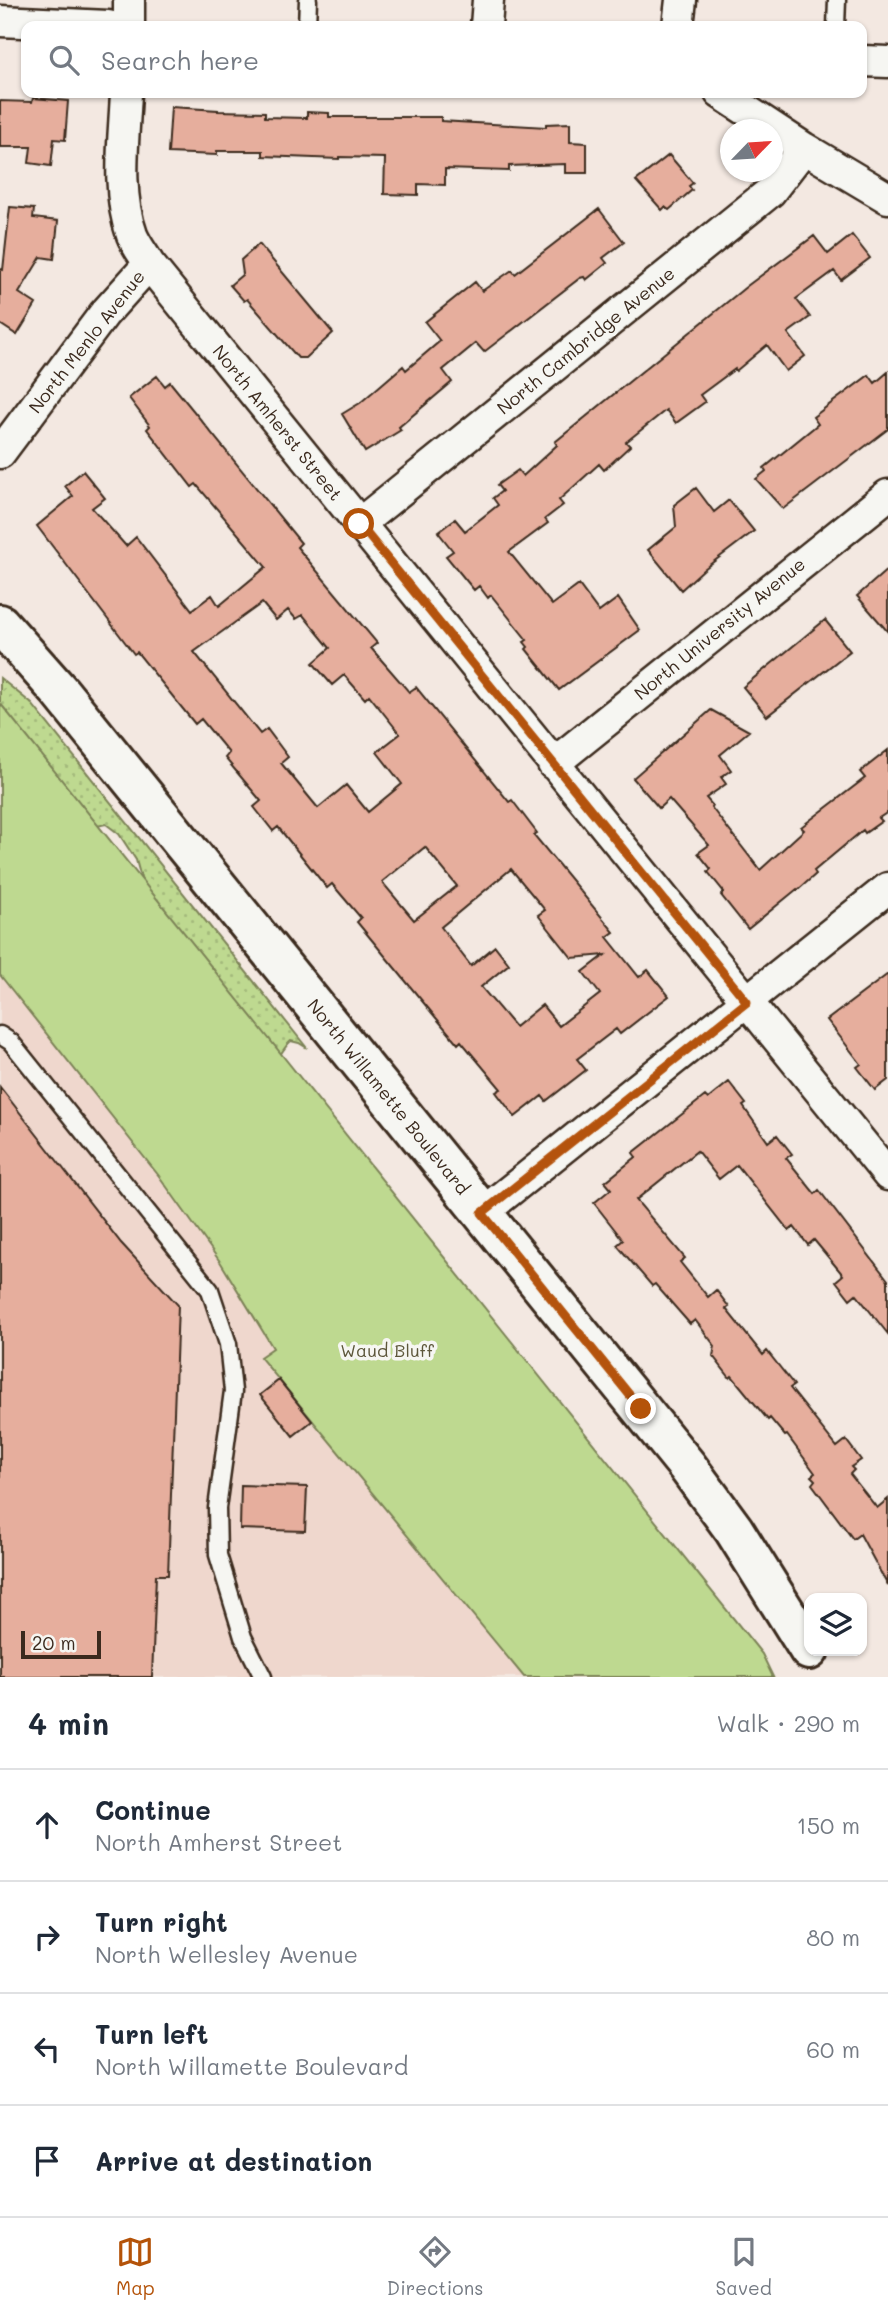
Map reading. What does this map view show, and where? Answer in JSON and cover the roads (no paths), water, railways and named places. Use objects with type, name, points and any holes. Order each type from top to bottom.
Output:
[{"type":"main road","name":"North Willamette Boulevard","points":[[0,624],[61,693],[687,1466],[734,1530],[804,1641]]},
{"type":"main road","name":"North Willamette Boulevard","points":[[814,1656],[826,1677]]},
{"type":"street","points":[[129,21],[130,0]]},
{"type":"street","points":[[486,21],[488,0]]},
{"type":"street","points":[[679,21],[681,0]]},
{"type":"street","points":[[0,21],[21,22]]},
{"type":"street","points":[[867,61],[888,62]]},
{"type":"street","name":"North Amherst Street","points":[[126,98],[122,182],[126,213],[133,237],[149,264],[888,1175]]},
{"type":"street","points":[[728,98],[888,198]]},
{"type":"street","name":"North Cambridge Avenue","points":[[359,524],[770,192],[804,148]]},
{"type":"street","name":"North Menlo Avenue","points":[[0,453],[104,314],[149,264]]},
{"type":"street","name":"North University Avenue","points":[[553,764],[888,495]]},
{"type":"street","points":[[482,1213],[888,888]]},
{"type":"lane","points":[[307,21],[308,0]]},
{"type":"lane","points":[[836,21],[837,0]]},
{"type":"lane","points":[[0,1035],[11,1042],[210,1290],[228,1344],[233,1391],[217,1508],[218,1555],[243,1637],[263,1677]]},
{"type":"park label","name":"Waud Bluff","points":[[387,1351]]}]
